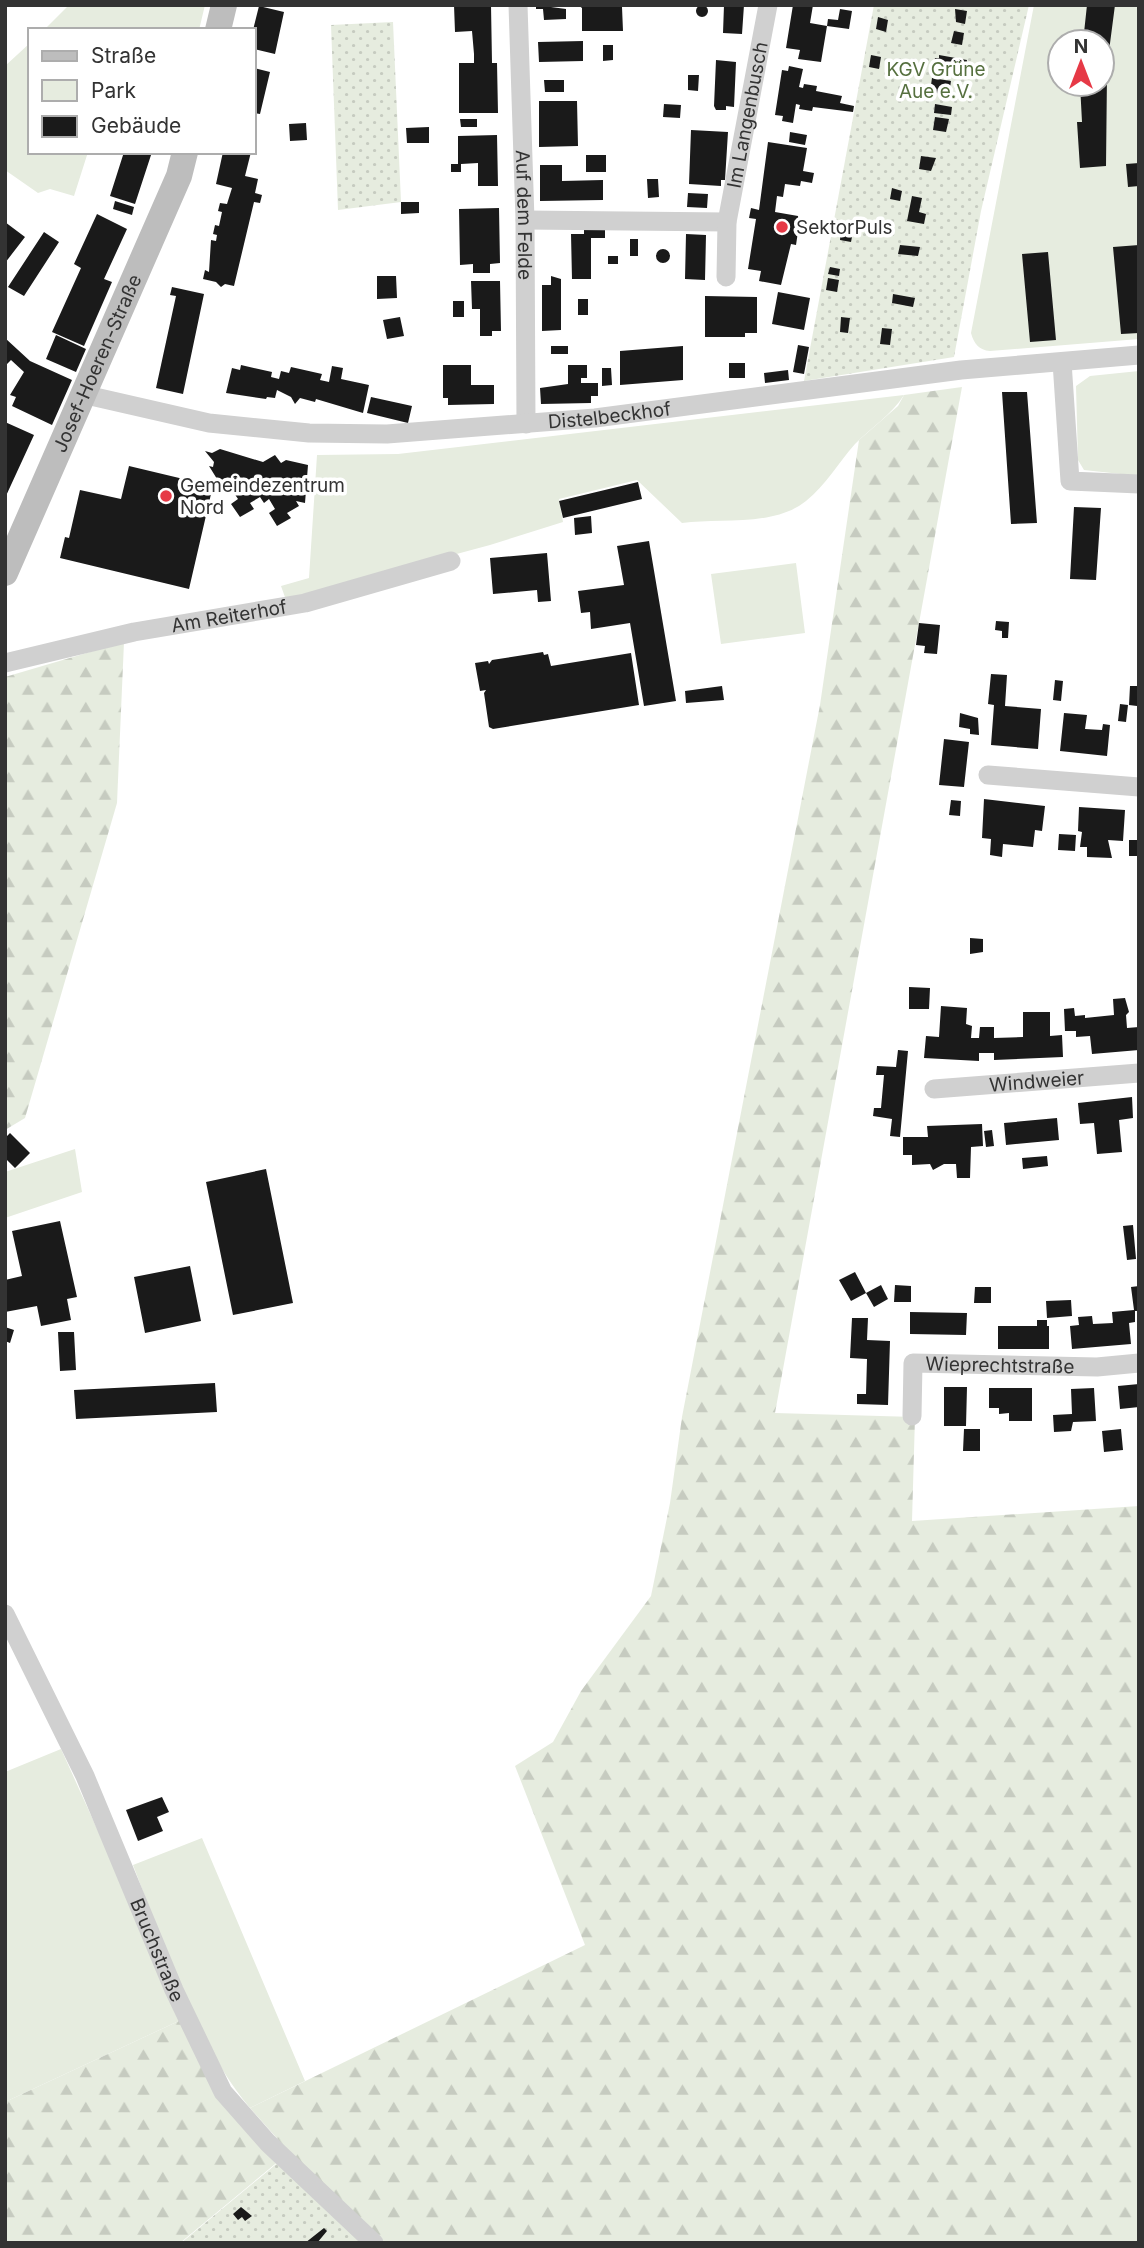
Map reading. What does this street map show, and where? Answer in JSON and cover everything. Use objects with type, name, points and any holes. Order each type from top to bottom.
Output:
[{"type":"street","points":[[218,28],[224,5]]},
{"type":"street","name":"Auf dem Felde","points":[[518,5],[525,220],[526,424]]},
{"type":"street","name":"Im Langenbusch","points":[[726,277],[727,222],[768,5]]},
{"type":"street","name":"Josef-Hoeren-Straße","points":[[5,573],[179,176],[185,154]]},
{"type":"street","points":[[525,220],[727,222]]},
{"type":"street","name":"Distelbeckhof","points":[[82,394],[209,423],[309,433],[387,434],[526,424],[724,403],[961,370],[1139,355]]},
{"type":"street","points":[[1062,362],[1070,481],[1139,484]]},
{"type":"street","name":"Am Reiterhof","points":[[5,663],[134,632],[305,603],[451,561]]},
{"type":"street","points":[[988,775],[1139,787]]},
{"type":"street","name":"Windweier","points":[[934,1089],[1139,1073]]},
{"type":"street","name":"Wieprechtstraße","points":[[912,1416],[913,1363],[1097,1367],[1139,1363]]},
{"type":"street","name":"Bruchstraße","points":[[5,1614],[85,1776],[174,1990],[223,2092],[268,2143],[374,2243]]},
{"type":"green space","points":[[69,5],[205,5],[199,28],[46,28]]},
{"type":"green space","name":"KGV Grüne Aue e.V.","points":[[874,5],[1029,5],[981,211],[954,357],[804,381]]},
{"type":"green space","points":[[1034,5],[1139,5],[1139,339],[990,351],[978,346],[971,333]]},
{"type":"green space","points":[[393,22],[401,202],[338,210],[331,25]]},
{"type":"green space","points":[[28,45],[28,154],[87,154],[74,196],[50,189],[38,193],[5,170],[5,66]]},
{"type":"green space","points":[[1139,371],[1139,476],[1084,470],[1078,460],[1076,386],[1090,376]]},
{"type":"green space","points":[[962,387],[775,1413],[915,1417],[912,1521],[1139,1506],[1139,2243],[370,2243],[250,2108],[585,1945],[515,1766],[553,1742],[581,1691],[651,1596],[670,1503],[682,1417],[820,705],[859,440],[898,406],[904,395]]},
{"type":"green space","points":[[904,395],[887,415],[855,444],[813,495],[793,509],[778,515],[746,520],[682,523],[637,480],[559,499],[563,522],[490,545],[286,600],[281,586],[309,578],[317,455],[398,454]]},
{"type":"green space","points":[[796,563],[805,633],[721,644],[711,574]]},
{"type":"green space","points":[[124,642],[117,803],[25,1118],[5,1130],[5,677]]},
{"type":"green space","points":[[75,1149],[82,1192],[5,1218],[5,1172]]},
{"type":"green space","points":[[61,1749],[183,2019],[5,2102],[5,1772]]},
{"type":"green space","points":[[202,1838],[305,2081],[250,2108],[230,2081],[196,2022],[133,1865]]},
{"type":"green space","points":[[183,2019],[280,2160],[180,2243],[5,2243],[5,2102]]},
{"type":"green space","points":[[281,2160],[363,2243],[181,2243]]},
{"type":"building","points":[[454,5],[491,5],[492,63],[497,63],[498,113],[459,113],[459,63],[474,63],[474,54],[472,31],[455,32]]},
{"type":"building","points":[[536,5],[566,9],[566,19],[544,20],[543,9],[536,9]]},
{"type":"building","points":[[578,5],[622,7],[623,31],[582,31],[582,8]]},
{"type":"building","points":[[702,5],[708,11],[702,17],[696,11]]},
{"type":"building","points":[[724,5],[744,5],[742,34],[723,33]]},
{"type":"building","points":[[793,5],[813,5],[810,23],[827,26],[821,62],[798,59],[800,50],[786,48]]},
{"type":"building","points":[[1087,5],[1115,5],[1112,28],[1085,28]]},
{"type":"building","points":[[259,6],[284,12],[275,54],[256,49],[256,28],[254,28]]},
{"type":"building","points":[[840,9],[852,11],[849,29],[827,26],[828,19],[838,20]]},
{"type":"building","points":[[955,9],[967,11],[965,24],[956,22]]},
{"type":"building","points":[[878,17],[888,20],[886,32],[876,29]]},
{"type":"building","points":[[954,31],[964,33],[962,45],[951,43]]},
{"type":"building","points":[[583,41],[583,61],[539,62],[538,42]]},
{"type":"building","points":[[603,45],[613,45],[613,60],[603,61]]},
{"type":"building","points":[[871,55],[881,57],[879,69],[869,67]]},
{"type":"building","points":[[939,55],[967,60],[966,66],[953,64],[952,67],[947,66],[946,72],[941,71],[940,75],[932,74],[935,58],[939,58]]},
{"type":"building","points":[[716,60],[736,62],[734,107],[726,106],[726,110],[716,110],[714,106]]},
{"type":"building","points":[[789,66],[803,69],[799,87],[803,88],[804,84],[817,86],[816,91],[842,96],[840,103],[854,106],[853,112],[813,107],[812,111],[799,109],[800,105],[796,104],[793,123],[782,121],[783,116],[775,115],[782,70],[788,71]]},
{"type":"building","points":[[256,68],[270,72],[260,114],[256,113]]},
{"type":"building","points":[[688,75],[699,75],[698,91],[688,90]]},
{"type":"building","points":[[932,78],[951,81],[949,95],[930,92]]},
{"type":"building","points":[[544,80],[564,80],[564,92],[545,92]]},
{"type":"building","points":[[1081,98],[1107,98],[1106,166],[1080,168],[1077,122],[1082,122]]},
{"type":"building","points":[[539,101],[577,101],[578,146],[539,147]]},
{"type":"building","points":[[664,104],[681,105],[680,118],[663,117]]},
{"type":"building","points":[[935,104],[952,107],[951,115],[934,113]]},
{"type":"building","points":[[935,117],[949,119],[946,132],[933,130]]},
{"type":"building","points":[[460,119],[477,119],[477,127],[461,127]]},
{"type":"building","points":[[306,123],[307,140],[290,141],[289,124]]},
{"type":"building","points":[[429,127],[429,143],[407,143],[406,128]]},
{"type":"building","points":[[691,130],[728,132],[725,180],[721,180],[721,186],[689,184]]},
{"type":"building","points":[[790,132],[807,135],[805,145],[789,142]]},
{"type":"building","points":[[497,135],[498,186],[478,186],[478,163],[461,164],[461,172],[451,172],[451,164],[458,164],[458,136]]},
{"type":"building","points":[[768,142],[807,148],[803,171],[814,173],[812,183],[801,181],[800,186],[785,184],[783,197],[777,196],[775,212],[798,216],[799,225],[796,245],[791,244],[781,285],[759,281],[761,271],[748,269],[756,219],[749,218],[751,208],[759,210]]},
{"type":"building","points":[[123,154],[151,154],[135,204],[110,196]]},
{"type":"building","points":[[223,154],[250,154],[245,176],[258,179],[255,193],[262,195],[260,203],[254,202],[234,286],[225,284],[221,287],[216,282],[203,279],[205,270],[209,272],[211,240],[216,241],[217,235],[213,234],[215,225],[219,226],[222,212],[218,211],[220,203],[227,204],[232,188],[216,184]]},
{"type":"building","points":[[586,155],[606,155],[606,172],[586,172]]},
{"type":"building","points":[[921,156],[936,158],[931,171],[919,169]]},
{"type":"building","points":[[1139,163],[1139,186],[1128,187],[1126,164]]},
{"type":"building","points":[[540,165],[562,165],[562,181],[603,180],[603,200],[540,201]]},
{"type":"building","points":[[647,179],[658,179],[659,197],[648,198]]},
{"type":"building","points":[[892,188],[902,191],[900,201],[890,199]]},
{"type":"building","points":[[688,193],[708,194],[707,208],[687,207]]},
{"type":"building","points":[[912,196],[922,198],[919,212],[926,214],[924,224],[907,221]]},
{"type":"building","points":[[115,201],[134,207],[132,215],[113,209]]},
{"type":"building","points":[[401,202],[419,202],[419,213],[401,214]]},
{"type":"building","points":[[499,208],[500,263],[490,264],[490,273],[473,273],[473,264],[460,265],[459,209]]},
{"type":"building","points":[[97,214],[127,229],[104,279],[112,282],[84,346],[52,332],[81,268],[74,264]]},
{"type":"building","points":[[5,222],[25,237],[5,263]]},
{"type":"building","points":[[584,226],[605,227],[605,238],[591,238],[591,279],[572,279],[571,234],[584,234]]},
{"type":"building","points":[[841,230],[853,232],[851,242],[840,240]]},
{"type":"building","points":[[44,232],[59,242],[24,296],[8,287]]},
{"type":"building","points":[[686,234],[706,235],[705,280],[685,279]]},
{"type":"building","points":[[630,239],[638,239],[638,256],[630,256]]},
{"type":"building","points":[[900,245],[920,247],[918,256],[898,254]]},
{"type":"building","points":[[1139,245],[1139,333],[1121,334],[1113,247]]},
{"type":"building","points":[[660,249],[666,249],[670,256],[666,263],[660,263],[656,259],[656,253]]},
{"type":"building","points":[[1048,252],[1056,340],[1030,342],[1022,254]]},
{"type":"building","points":[[608,256],[618,256],[618,264],[608,264]]},
{"type":"building","points":[[830,267],[840,269],[839,276],[828,274]]},
{"type":"building","points":[[377,276],[396,276],[397,298],[377,299]]},
{"type":"building","points":[[551,276],[561,279],[561,330],[542,331],[542,285],[551,285]]},
{"type":"building","points":[[828,278],[839,280],[837,292],[826,290]]},
{"type":"building","points":[[471,281],[500,281],[501,331],[492,331],[492,336],[480,336],[480,309],[472,309]]},
{"type":"building","points":[[172,287],[204,294],[183,394],[156,388],[176,296],[170,295]]},
{"type":"building","points":[[778,292],[810,298],[804,330],[772,324]]},
{"type":"building","points":[[893,294],[915,298],[913,307],[892,303]]},
{"type":"building","points":[[705,296],[757,297],[757,333],[745,333],[745,337],[705,337]]},
{"type":"building","points":[[578,299],[588,299],[588,315],[578,315]]},
{"type":"building","points":[[453,301],[464,301],[464,317],[453,317]]},
{"type":"building","points":[[400,317],[404,336],[387,339],[383,320]]},
{"type":"building","points":[[841,317],[850,318],[848,333],[840,332]]},
{"type":"building","points":[[882,328],[892,329],[890,345],[880,344]]},
{"type":"building","points":[[56,335],[86,349],[76,372],[46,359]]},
{"type":"building","points":[[5,338],[30,361],[72,380],[52,425],[12,406],[16,397],[10,395],[24,372],[11,360],[5,366]]},
{"type":"building","points":[[798,345],[809,347],[804,374],[793,372]]},
{"type":"building","points":[[551,346],[568,346],[568,354],[551,354]]},
{"type":"building","points":[[683,346],[683,380],[620,385],[620,351]]},
{"type":"building","points":[[729,363],[745,363],[745,378],[729,378]]},
{"type":"building","points":[[241,365],[272,372],[271,377],[279,379],[281,371],[289,373],[291,367],[322,374],[320,380],[329,382],[332,366],[343,368],[341,379],[369,385],[363,413],[316,399],[315,402],[300,398],[295,404],[291,397],[277,390],[275,398],[266,399],[226,393],[232,368],[240,370]]},
{"type":"building","points":[[443,365],[471,365],[471,385],[494,385],[494,404],[448,405],[448,398],[443,398]]},
{"type":"building","points":[[568,365],[587,365],[587,378],[581,378],[581,383],[598,383],[598,396],[591,396],[591,403],[541,404],[540,388],[568,384]]},
{"type":"building","points":[[602,368],[611,368],[612,385],[602,386]]},
{"type":"building","points":[[788,370],[789,380],[765,383],[764,373]]},
{"type":"building","points":[[1002,392],[1027,392],[1037,523],[1011,524]]},
{"type":"building","points":[[371,397],[412,406],[408,423],[367,413]]},
{"type":"building","points":[[5,422],[34,435],[5,498]]},
{"type":"building","points":[[220,449],[263,462],[275,455],[281,463],[286,460],[308,465],[305,503],[296,501],[299,506],[287,513],[291,518],[277,526],[269,513],[275,509],[269,499],[264,503],[260,497],[250,503],[254,509],[240,517],[231,504],[238,499],[228,484],[222,487],[209,466],[213,467],[214,462],[205,451],[212,453]]},
{"type":"building","points":[[129,466],[196,482],[194,490],[211,494],[189,589],[60,558],[65,537],[69,538],[80,490],[121,499]]},
{"type":"building","points":[[638,482],[642,499],[563,518],[559,501]]},
{"type":"building","points":[[1074,507],[1101,508],[1096,580],[1070,579]]},
{"type":"building","points":[[591,516],[592,533],[575,535],[574,518]]},
{"type":"building","points":[[649,541],[676,701],[644,706],[630,623],[591,629],[590,612],[581,613],[578,591],[624,585],[617,546]]},
{"type":"building","points":[[547,553],[551,601],[538,602],[537,590],[493,594],[490,558]]},
{"type":"building","points":[[996,621],[1009,622],[1008,638],[1002,638],[1002,631],[995,630]]},
{"type":"building","points":[[919,623],[940,625],[937,654],[924,653],[925,646],[916,645]]},
{"type":"building","points":[[543,652],[544,655],[548,654],[551,666],[631,653],[639,705],[493,729],[489,727],[484,693],[486,690],[480,691],[475,663],[488,661],[489,664],[492,660]]},
{"type":"building","points":[[991,674],[1007,675],[1005,706],[1041,709],[1038,749],[991,745],[994,705],[988,704]]},
{"type":"building","points":[[1055,680],[1063,681],[1061,701],[1053,700]]},
{"type":"building","points":[[722,686],[724,700],[686,703],[685,691]]},
{"type":"building","points":[[1130,686],[1139,686],[1137,706],[1129,705]]},
{"type":"building","points":[[1120,704],[1128,705],[1126,722],[1118,721]]},
{"type":"building","points":[[960,713],[978,718],[979,735],[970,734],[970,729],[959,727]]},
{"type":"building","points":[[1064,713],[1087,715],[1085,729],[1102,730],[1103,724],[1110,725],[1107,756],[1060,751]]},
{"type":"building","points":[[944,739],[969,742],[964,787],[939,785]]},
{"type":"building","points":[[984,799],[1045,806],[1042,831],[1035,830],[1033,847],[1003,844],[1002,857],[990,855],[991,839],[982,838]]},
{"type":"building","points":[[951,800],[961,801],[960,816],[949,815]]},
{"type":"building","points":[[1079,807],[1125,810],[1123,841],[1108,840],[1112,858],[1087,857],[1087,847],[1080,847],[1082,832],[1078,831]]},
{"type":"building","points":[[1059,834],[1076,835],[1075,851],[1058,850]]},
{"type":"building","points":[[1129,840],[1139,840],[1139,856],[1129,856]]},
{"type":"building","points":[[970,938],[983,939],[983,952],[970,954]]},
{"type":"building","points":[[909,987],[930,988],[929,1009],[909,1009]]},
{"type":"building","points":[[1125,998],[1129,1012],[1126,1015],[1127,1028],[1139,1027],[1139,1050],[1092,1054],[1090,1036],[1076,1037],[1076,1031],[1065,1031],[1064,1009],[1074,1008],[1075,1016],[1085,1015],[1085,1018],[1114,1015],[1113,999]]},
{"type":"building","points":[[941,1006],[967,1008],[966,1024],[972,1026],[971,1038],[979,1038],[980,1027],[994,1027],[994,1038],[1023,1037],[1023,1012],[1050,1012],[1050,1036],[1062,1035],[1063,1057],[994,1060],[994,1053],[979,1053],[979,1061],[924,1058],[926,1036],[939,1037]]},
{"type":"building","points":[[898,1050],[908,1051],[900,1137],[890,1136],[892,1119],[873,1116],[874,1108],[881,1108],[884,1075],[876,1075],[877,1066],[896,1067]]},
{"type":"building","points":[[1132,1097],[1133,1118],[1119,1120],[1122,1152],[1097,1154],[1094,1123],[1080,1124],[1078,1103]]},
{"type":"building","points":[[1057,1118],[1059,1140],[1006,1145],[1004,1123]]},
{"type":"building","points":[[982,1124],[983,1146],[971,1147],[970,1178],[957,1178],[956,1164],[944,1164],[933,1170],[930,1164],[912,1165],[912,1155],[903,1155],[903,1137],[928,1137],[927,1126]]},
{"type":"building","points":[[992,1130],[994,1146],[986,1147],[984,1131]]},
{"type":"building","points":[[10,1133],[30,1153],[15,1168],[5,1158],[5,1138]]},
{"type":"building","points":[[1047,1156],[1048,1166],[1023,1169],[1022,1158]]},
{"type":"building","points":[[266,1169],[293,1303],[233,1315],[206,1182]]},
{"type":"building","points":[[60,1221],[77,1297],[67,1299],[71,1320],[41,1326],[37,1306],[5,1312],[5,1280],[22,1276],[12,1231]]},
{"type":"building","points":[[1133,1225],[1136,1259],[1127,1260],[1123,1226]]},
{"type":"building","points":[[190,1266],[201,1321],[145,1333],[134,1277]]},
{"type":"building","points":[[855,1272],[866,1293],[851,1301],[839,1280]]},
{"type":"building","points":[[881,1285],[888,1299],[874,1307],[866,1293]]},
{"type":"building","points":[[895,1285],[911,1286],[911,1302],[894,1302]]},
{"type":"building","points":[[1139,1286],[1139,1311],[1135,1311],[1135,1322],[1129,1323],[1131,1344],[1072,1349],[1070,1326],[1079,1325],[1078,1317],[1092,1316],[1093,1324],[1113,1323],[1112,1312],[1134,1310],[1131,1287]]},
{"type":"building","points":[[975,1287],[991,1287],[991,1303],[974,1303]]},
{"type":"building","points":[[1071,1300],[1072,1316],[1047,1318],[1046,1301]]},
{"type":"building","points":[[910,1312],[967,1313],[966,1335],[910,1334]]},
{"type":"building","points":[[852,1318],[868,1318],[867,1340],[890,1341],[888,1405],[857,1404],[857,1394],[866,1394],[867,1359],[850,1358]]},
{"type":"building","points":[[1037,1320],[1047,1320],[1049,1349],[998,1349],[998,1326],[1037,1326]]},
{"type":"building","points":[[5,1327],[14,1330],[10,1343],[5,1341]]},
{"type":"building","points":[[58,1332],[74,1332],[76,1370],[60,1371]]},
{"type":"building","points":[[215,1383],[217,1412],[76,1419],[74,1390]]},
{"type":"building","points":[[1139,1384],[1139,1407],[1120,1409],[1118,1386]]},
{"type":"building","points":[[944,1387],[967,1387],[966,1426],[944,1426]]},
{"type":"building","points":[[989,1388],[1032,1388],[1032,1421],[1009,1421],[1009,1413],[999,1414],[999,1408],[989,1408]]},
{"type":"building","points":[[1094,1388],[1096,1421],[1073,1422],[1071,1431],[1054,1432],[1053,1415],[1072,1414],[1071,1389]]},
{"type":"building","points":[[964,1429],[980,1429],[980,1451],[963,1451]]},
{"type":"building","points":[[1121,1429],[1123,1450],[1104,1452],[1102,1431]]},
{"type":"building","points":[[162,1797],[169,1812],[157,1817],[163,1831],[138,1841],[126,1810]]},
{"type":"building","points":[[241,2207],[252,2216],[245,2221],[242,2217],[238,2220],[233,2214]]},
{"type":"building","points":[[324,2228],[327,2231],[317,2243],[305,2243]]},
{"type":"place","name":"SektorPuls","points":[[782,227]]},
{"type":"place","name":"Gemeindezentrum Nord","points":[[166,496]]}]
